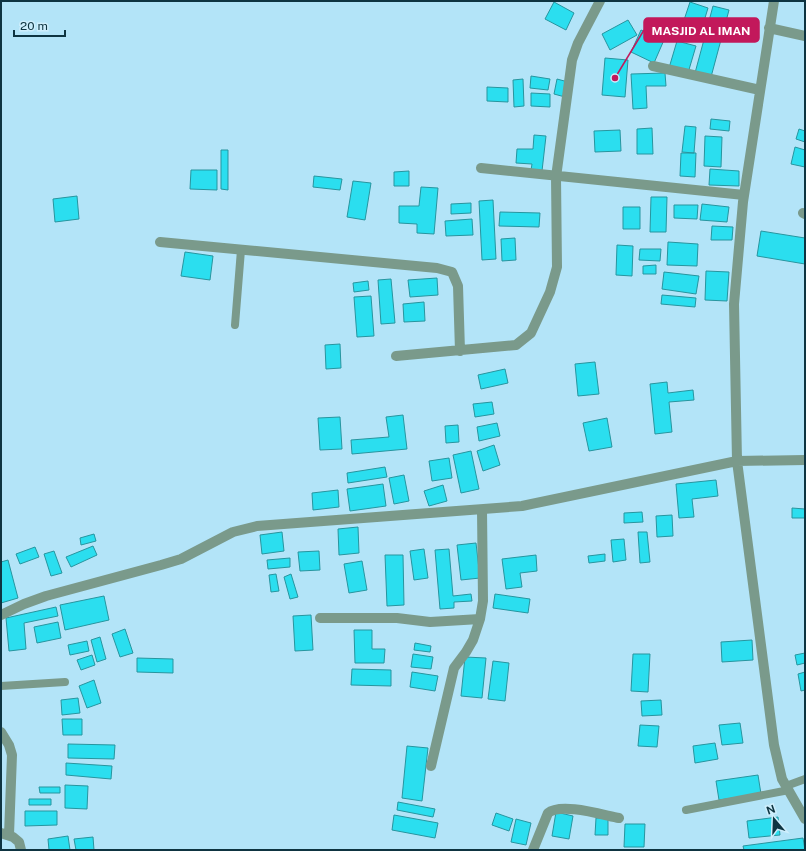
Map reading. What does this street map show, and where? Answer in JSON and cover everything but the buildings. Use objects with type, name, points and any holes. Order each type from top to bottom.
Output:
[{"type":"street","points":[[396,356],[516,345],[531,334],[550,292],[557,267],[556,177],[572,60],[585,27],[600,1]]},
{"type":"street","points":[[774,1],[744,195],[734,304],[737,461],[774,745],[782,778],[805,819]]},
{"type":"street","points":[[770,28],[805,36]]},
{"type":"street","points":[[653,66],[760,90]]},
{"type":"street","points":[[481,168],[556,177],[744,195]]},
{"type":"street","points":[[160,242],[437,268],[452,272],[458,286],[460,351]]},
{"type":"street","points":[[1,615],[46,596],[180,559],[232,532],[257,526],[522,506],[737,461],[805,460]]},
{"type":"street","points":[[431,766],[454,668],[470,646],[480,619],[484,588],[482,510]]},
{"type":"street","points":[[320,618],[397,618],[430,622],[480,619]]},
{"type":"street","points":[[1,732],[9,745],[12,755],[5,834],[19,842],[21,850]]},
{"type":"street","points":[[533,850],[548,814],[553,810],[576,809],[619,818]]},
{"type":"lane","points":[[235,325],[241,250]]},
{"type":"lane","points":[[1,686],[65,682]]},
{"type":"lane","points":[[686,810],[787,788],[805,779]]},
{"type":"place","name":"MASJID AL IMAN","points":[[615,78]]}]
